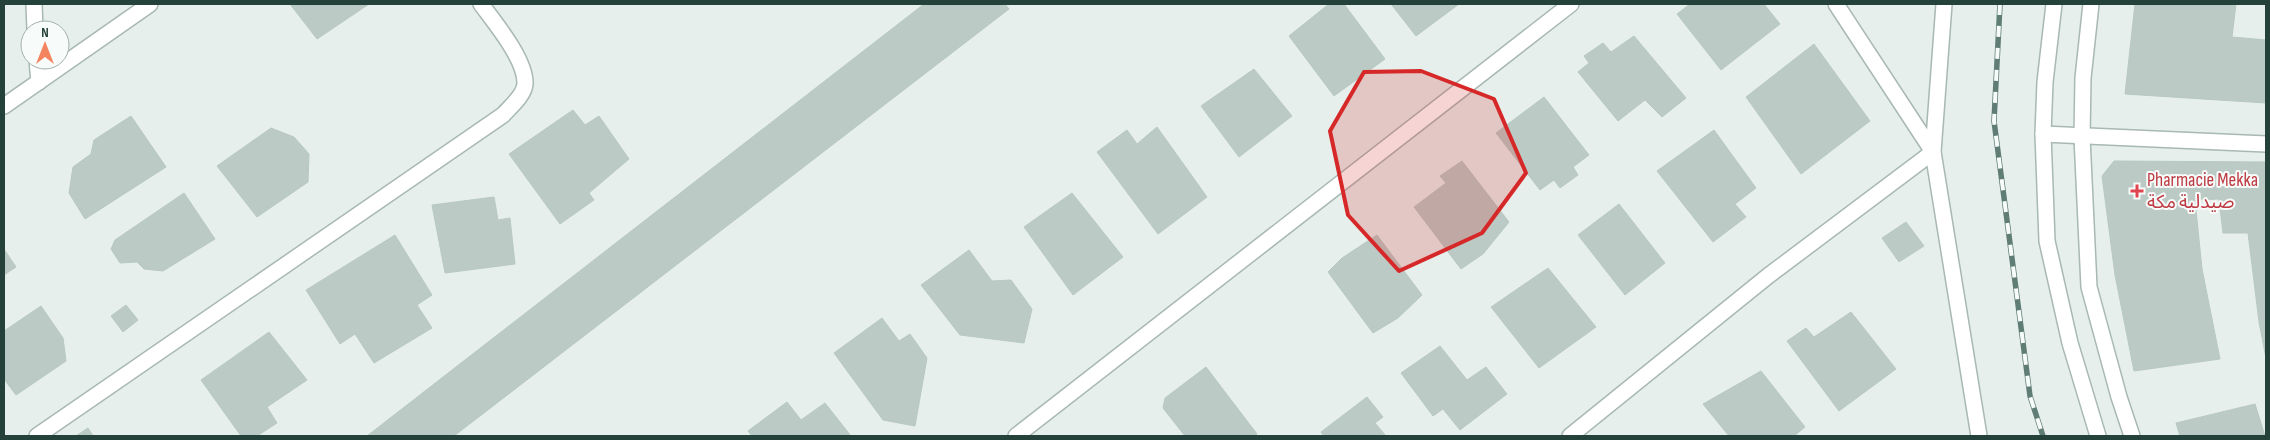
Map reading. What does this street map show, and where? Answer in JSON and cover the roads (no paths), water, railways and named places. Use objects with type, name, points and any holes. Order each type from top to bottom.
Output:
[{"type":"street","points":[[34,4],[35,20]]},
{"type":"street","points":[[4,106],[150,4]]},
{"type":"street","points":[[36,436],[503,115],[518,98],[525,86],[523,69],[500,30],[481,4]]},
{"type":"street","points":[[1016,436],[1571,4]]},
{"type":"street","points":[[1836,4],[1933,152]]},
{"type":"street","points":[[1944,4],[1933,152],[1979,436]]},
{"type":"street","points":[[2054,4],[2045,82],[2043,134],[2047,241],[2070,343],[2098,436]]},
{"type":"street","points":[[2091,4],[2083,78],[2082,137],[2090,287],[2119,397],[2132,436]]},
{"type":"street","points":[[37,70],[38,82]]},
{"type":"street","points":[[2043,134],[2266,144]]},
{"type":"street","points":[[1570,436],[1768,276],[1933,152]]},
{"type":"railway","points":[[2000,4],[1994,121],[2030,396],[2043,436]]},
{"type":"place","name":"Pharmacie Mekka صيدلية مكة","points":[[2137,191]]}]
